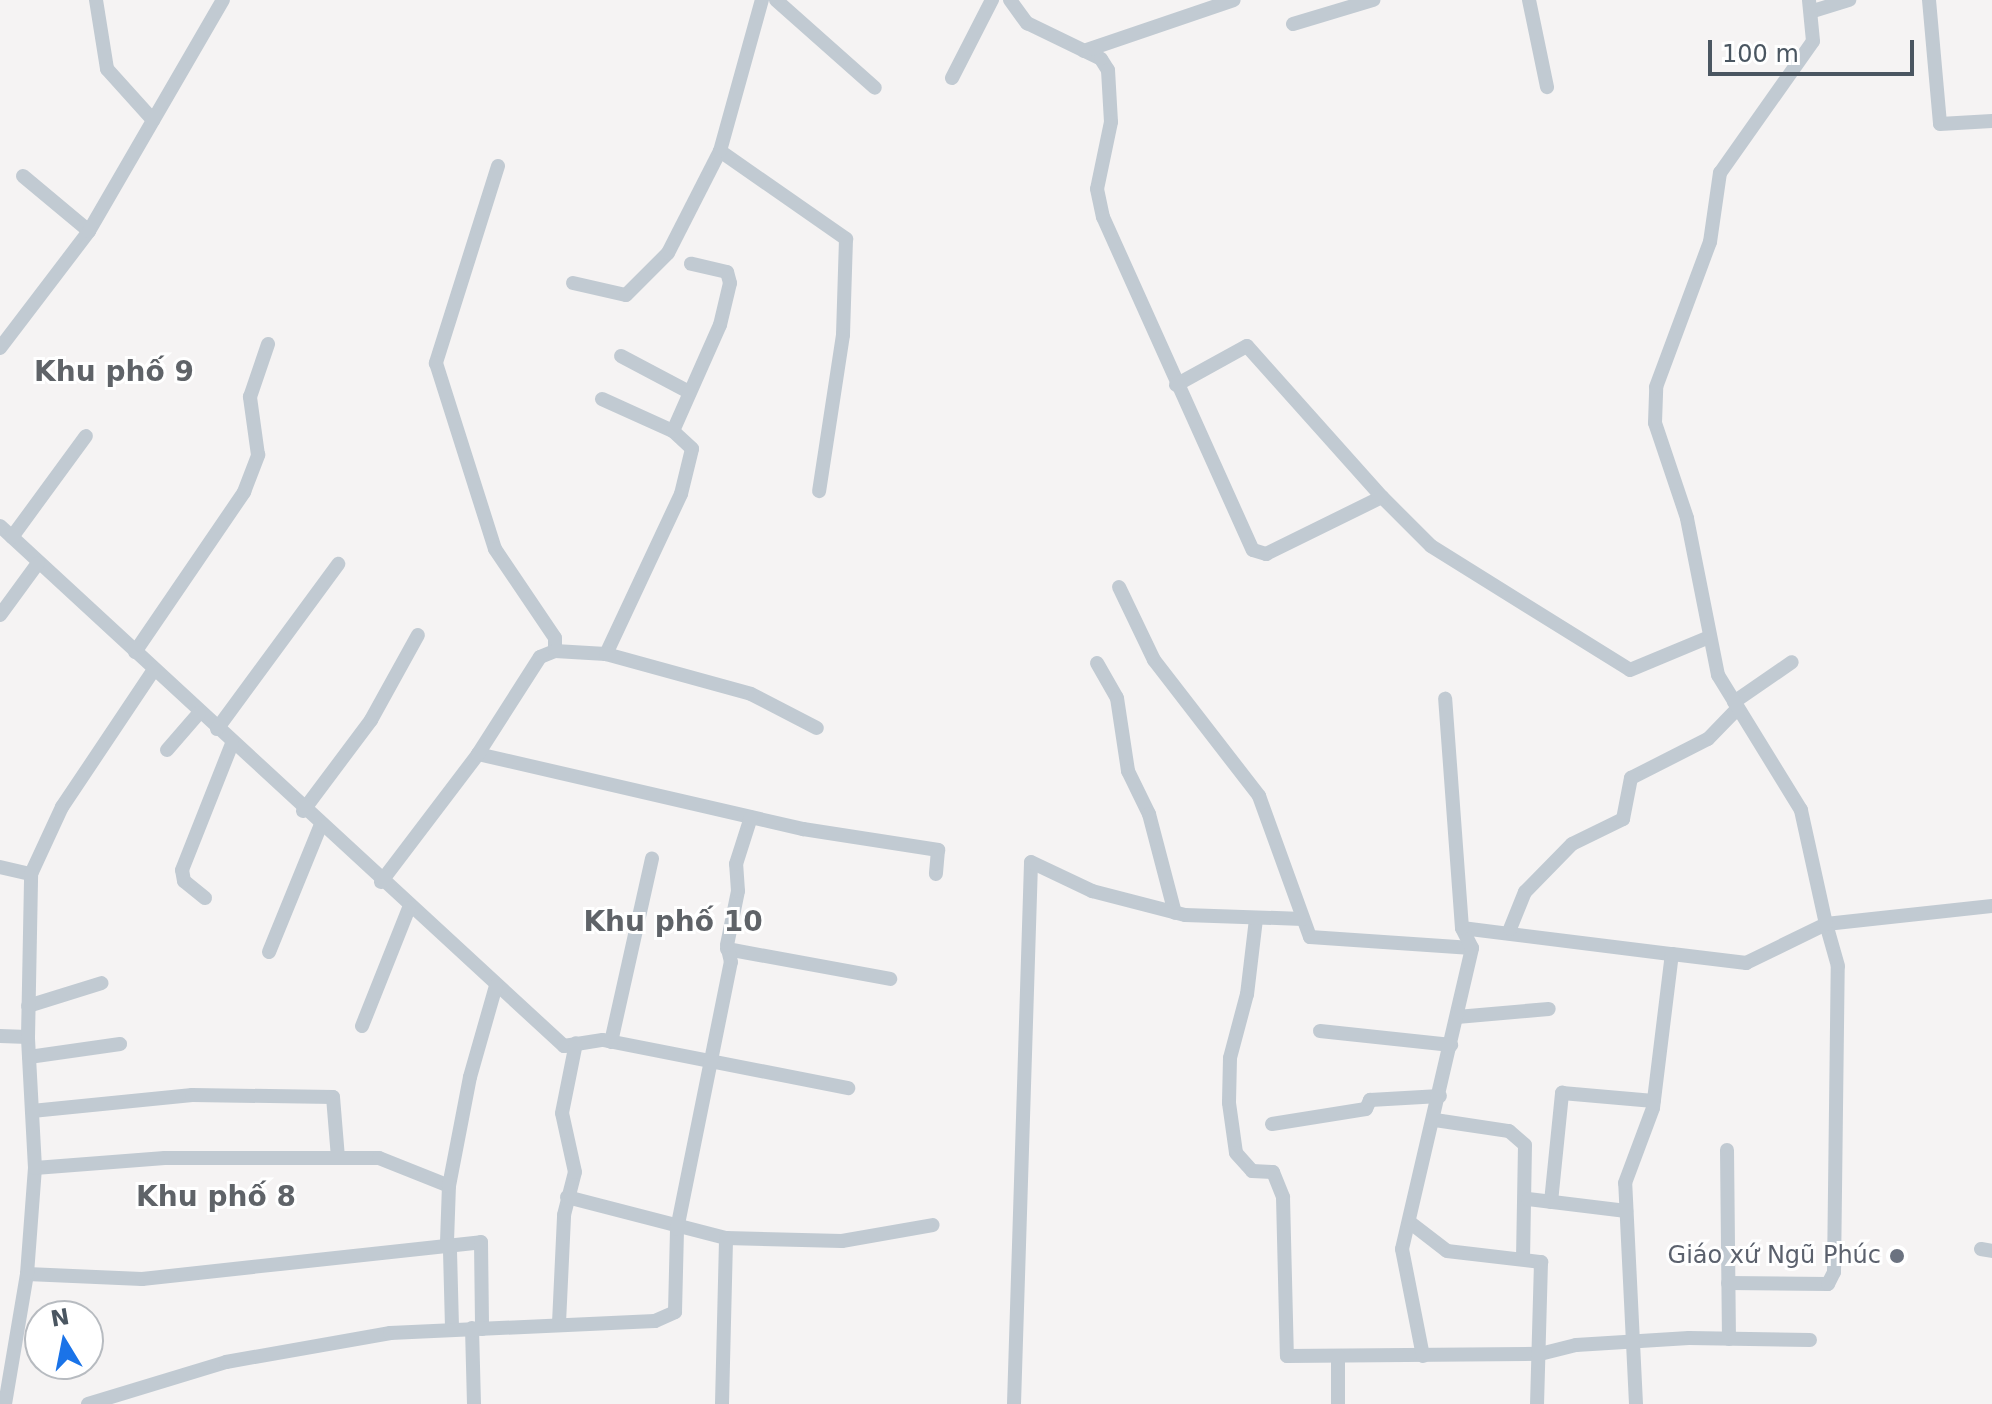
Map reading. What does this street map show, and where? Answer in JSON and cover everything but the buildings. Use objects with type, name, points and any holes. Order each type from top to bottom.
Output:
[{"type":"street","points":[[96,0],[107,69],[153,120]]},
{"type":"street","points":[[0,348],[89,231],[223,0]]},
{"type":"street","points":[[573,283],[610,296],[641,285],[668,253],[720,151],[762,0]]},
{"type":"street","points":[[776,0],[875,88]]},
{"type":"street","points":[[952,78],[992,0]]},
{"type":"street","points":[[1010,0],[1027,23],[1101,59],[1112,92],[1097,189],[1103,217],[1245,541],[1259,554],[1382,497]]},
{"type":"street","points":[[1293,24],[1373,0]]},
{"type":"street","points":[[1529,0],[1547,87]]},
{"type":"street","points":[[1728,1283],[1828,1284],[1834,1272],[1838,966],[1801,810],[1736,705],[1707,638],[1687,518],[1659,446],[1656,387],[1710,242],[1727,154],[1799,67],[1813,41],[1811,6],[1849,0]]},
{"type":"street","points":[[1929,0],[1940,124],[1992,121]]},
{"type":"street","points":[[1084,51],[1224,2]]},
{"type":"street","points":[[720,151],[846,239],[843,335],[819,491]]},
{"type":"street","points":[[498,166],[436,363],[495,549],[555,638],[555,651]]},
{"type":"street","points":[[23,176],[89,231]]},
{"type":"street","points":[[673,431],[720,325],[730,283],[727,272],[691,264]]},
{"type":"street","points":[[135,652],[244,492],[258,455],[250,397],[268,344]]},
{"type":"street","points":[[1176,385],[1247,346],[1382,497],[1431,546],[1630,670],[1707,638]]},
{"type":"street","points":[[621,356],[689,392]]},
{"type":"street","points":[[602,399],[673,431],[692,449],[692,468],[606,654]]},
{"type":"street","points":[[12,537],[86,436]]},
{"type":"street","points":[[0,526],[320,827],[564,1046],[611,1042],[848,1088]]},
{"type":"street","points":[[0,615],[38,563]]},
{"type":"street","points":[[217,729],[338,564]]},
{"type":"street","points":[[1119,587],[1154,660],[1259,796],[1310,937],[1472,948]]},
{"type":"street","points":[[303,811],[371,720],[418,635]]},
{"type":"street","points":[[381,882],[478,754],[540,657],[555,651],[606,654],[751,694],[817,728]]},
{"type":"street","points":[[1510,929],[1525,892],[1572,844],[1623,819],[1631,778],[1708,739],[1736,705],[1792,662]]},
{"type":"street","points":[[1097,663],[1117,698],[1128,771],[1149,814],[1175,913]]},
{"type":"street","points":[[5,1404],[27,1274],[35,1168],[28,1037],[31,874],[62,807],[153,671]]},
{"type":"street","points":[[1423,1356],[1402,1249],[1412,1224],[1472,948],[1462,928],[1445,699]]},
{"type":"street","points":[[167,750],[199,713]]},
{"type":"street","points":[[205,898],[184,881],[182,870],[232,744]]},
{"type":"street","points":[[478,754],[751,817],[938,850],[936,874]]},
{"type":"street","points":[[88,1404],[226,1362],[452,1328],[655,1321],[675,1312],[677,1229],[708,1062],[731,962],[727,949],[738,891],[736,864],[751,817]]},
{"type":"street","points":[[269,952],[320,827]]},
{"type":"street","points":[[611,1042],[652,859]]},
{"type":"street","points":[[1014,1404],[1031,862],[1092,891],[1175,913],[1303,919]]},
{"type":"street","points":[[0,867],[31,874]]},
{"type":"street","points":[[1462,928],[1510,929],[1746,963],[1826,924],[1992,906]]},
{"type":"street","points":[[362,1026],[409,908]]},
{"type":"street","points":[[1256,919],[1247,994],[1230,1058],[1233,1141],[1246,1166],[1273,1172],[1283,1197],[1287,1356],[1540,1354],[1632,1342],[1810,1340]]},
{"type":"street","points":[[727,949],[890,979]]},
{"type":"street","points":[[1636,1404],[1625,1183],[1654,1101],[1672,954]]},
{"type":"street","points":[[28,1006],[102,983]]},
{"type":"street","points":[[452,1328],[449,1186],[496,986]]},
{"type":"street","points":[[1457,1017],[1549,1009]]},
{"type":"street","points":[[1320,1031],[1451,1045]]},
{"type":"street","points":[[0,1036],[28,1037]]},
{"type":"street","points":[[559,1323],[567,1197],[575,1172],[562,1113],[576,1043]]},
{"type":"street","points":[[29,1057],[120,1044]]},
{"type":"street","points":[[1551,1202],[1562,1093],[1654,1101]]},
{"type":"street","points":[[32,1111],[192,1095],[333,1097],[338,1158]]},
{"type":"street","points":[[1272,1124],[1366,1109],[1370,1100],[1440,1096]]},
{"type":"street","points":[[1435,1120],[1509,1131],[1525,1145],[1529,1170],[1523,1257]]},
{"type":"street","points":[[1727,1150],[1729,1339]]},
{"type":"street","points":[[35,1168],[165,1158],[338,1158],[407,1165],[449,1186]]},
{"type":"street","points":[[1529,1170],[1553,1172]]},
{"type":"street","points":[[567,1197],[677,1229],[726,1238],[842,1241],[933,1225]]},
{"type":"street","points":[[1528,1199],[1626,1211]]},
{"type":"street","points":[[1412,1224],[1447,1251],[1523,1257],[1541,1262],[1537,1404]]},
{"type":"street","points":[[722,1404],[726,1238]]},
{"type":"street","points":[[27,1274],[142,1279],[484,1244],[474,1404]]},
{"type":"street","points":[[1338,1356],[1338,1404]]},
{"type":"place","name":"Giáo xứ Ngũ Phúc","points":[[1897,1256]]},
{"type":"district","name":"Khu phố 9","points":[[114,372]]},
{"type":"district","name":"Khu phố 10","points":[[673,922]]},
{"type":"district","name":"Khu phố 8","points":[[216,1197]]}]
